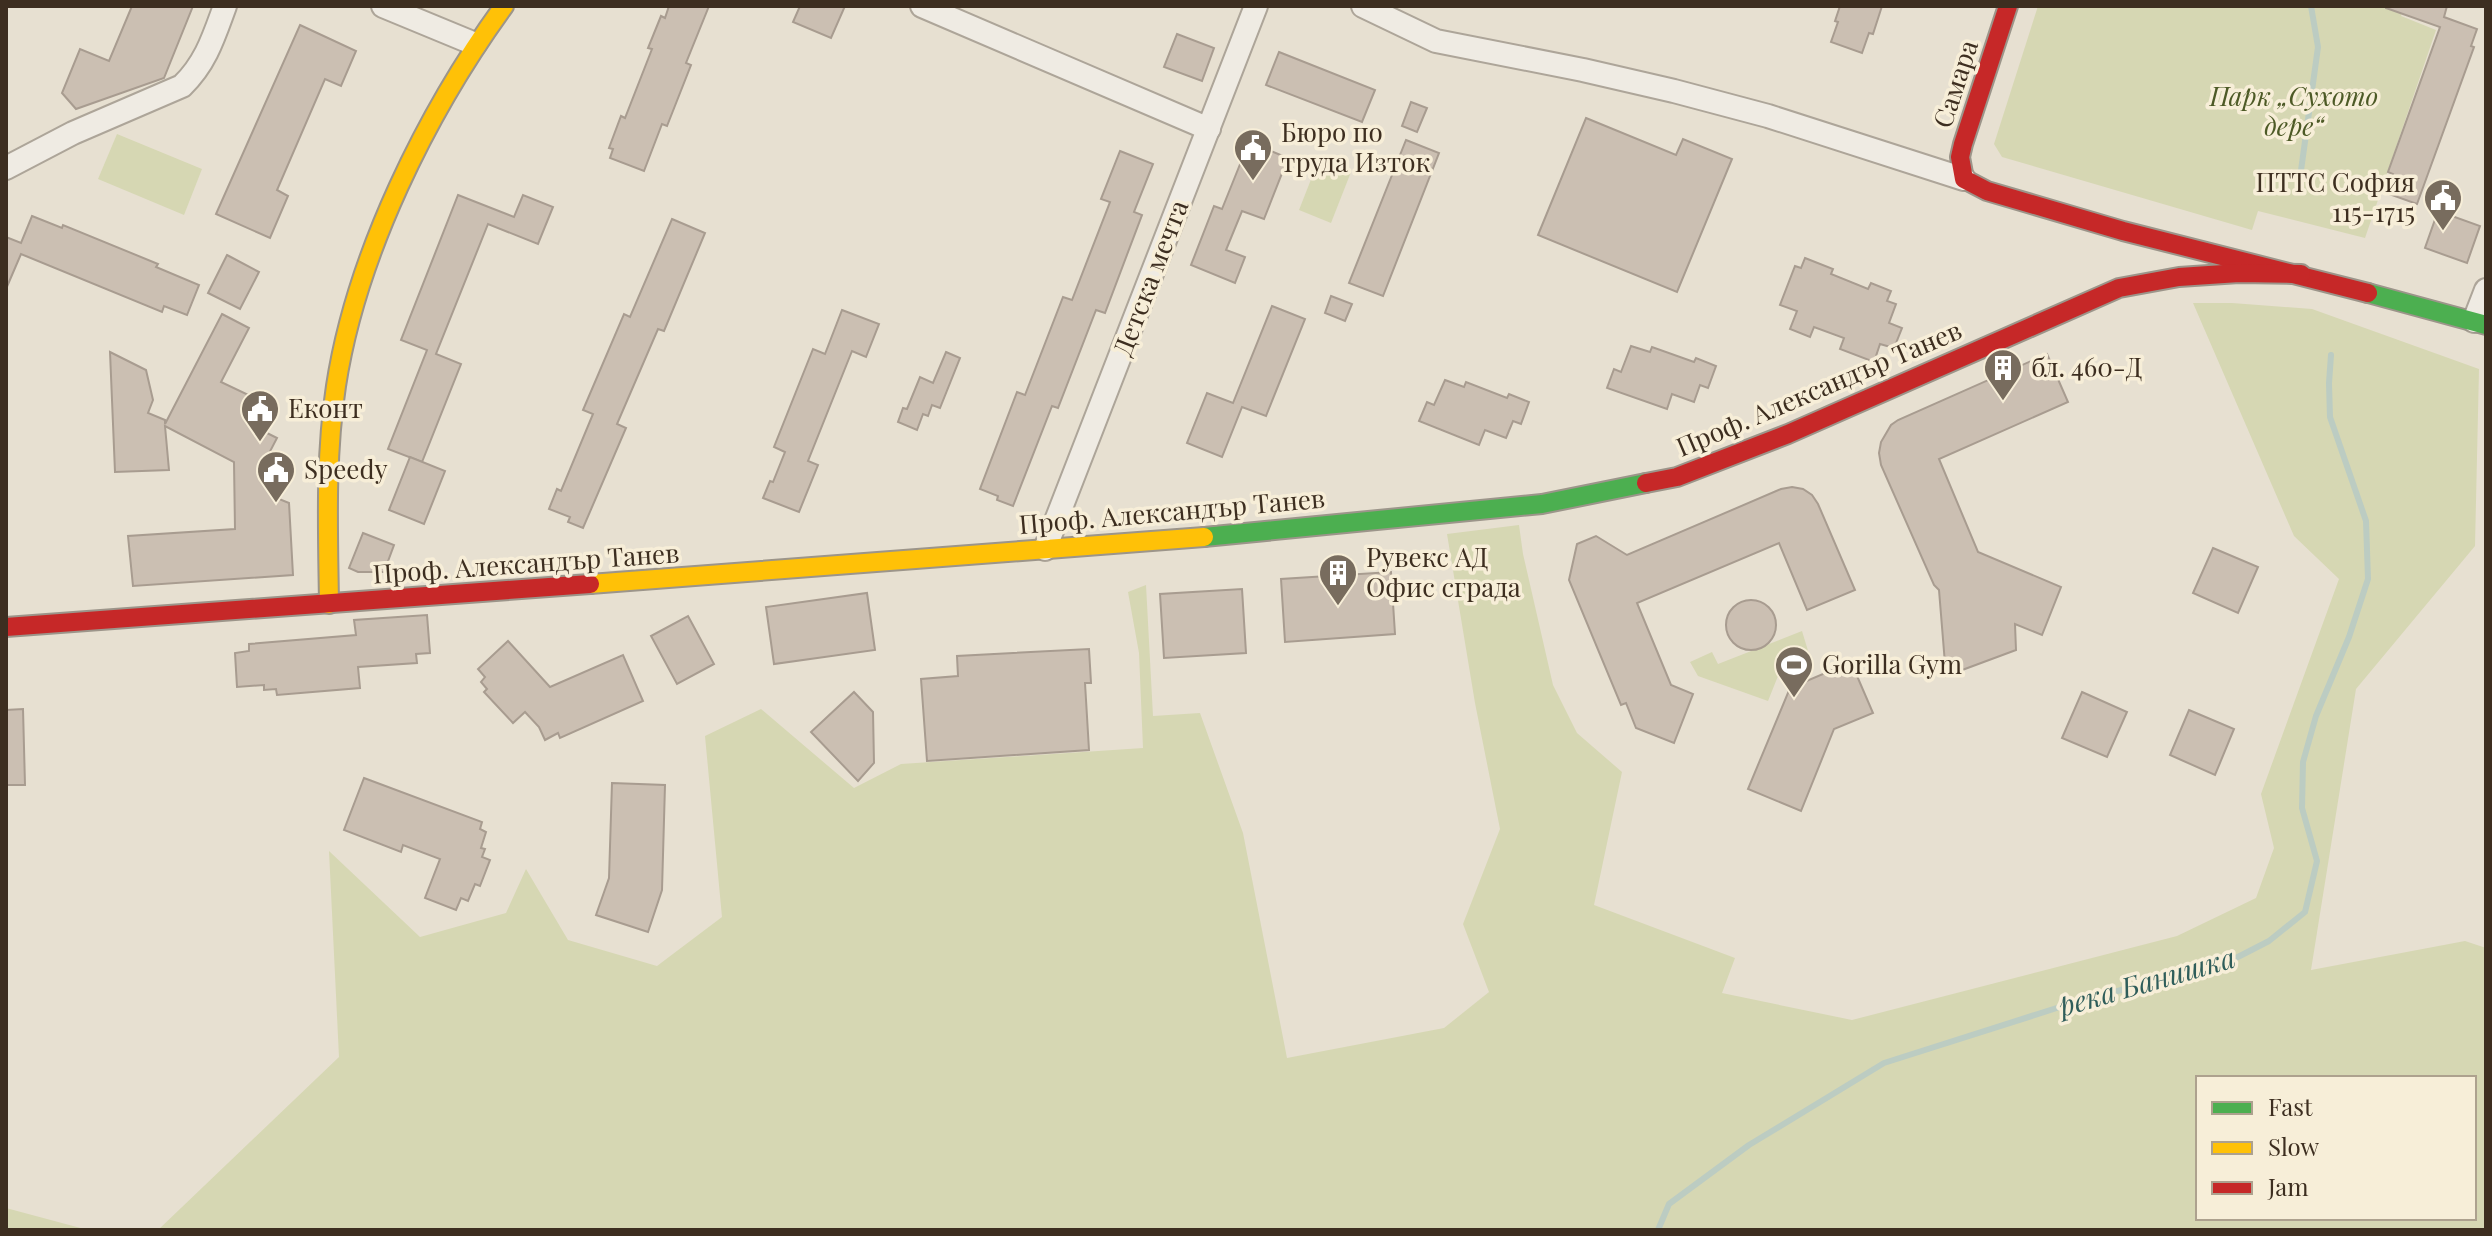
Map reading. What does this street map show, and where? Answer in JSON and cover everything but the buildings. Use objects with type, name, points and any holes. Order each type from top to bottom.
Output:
[{"type":"street","points":[[6,168],[73,133],[182,86],[206,58],[225,6]]},
{"type":"street","points":[[383,6],[475,44]]},
{"type":"street","points":[[329,604],[330,441],[336,384],[351,318],[408,164],[475,44],[504,6]]},
{"type":"street","points":[[922,6],[1209,129]]},
{"type":"street","name":"Детска мечта","points":[[1045,549],[1256,6]]},
{"type":"street","points":[[1363,6],[1436,41],[1555,64],[1768,116],[1964,179],[1987,191],[2123,231],[2301,274],[2480,323],[2486,290]]},
{"type":"street","name":"Самара","points":[[1964,179],[1960,157],[1963,144],[2008,6]]},
{"type":"street","points":[[2119,288],[2134,279],[2145,256],[2139,241],[2123,231]]},
{"type":"street","name":"Проф. Александър Танев","points":[[6,627],[1045,549],[1542,504],[1677,477],[1788,434],[2119,288],[2179,277],[2239,273],[2301,274]]},
{"type":"green space","name":"Парк „Сухото дере“","points":[[2038,6],[2404,6],[2401,16],[2436,30],[2365,238],[2258,211],[2252,230],[2002,157],[1994,144]]},
{"type":"green space","points":[[117,134],[202,169],[184,215],[98,179]]},
{"type":"green space","points":[[1319,159],[1351,172],[1331,223],[1299,210]]},
{"type":"green space","points":[[2193,303],[2312,309],[2479,369],[2475,546],[2356,689],[2311,970],[2465,941],[2486,948],[2486,1230],[158,1230],[339,1057],[329,851],[420,937],[506,913],[526,869],[568,940],[657,966],[722,917],[705,736],[761,709],[854,788],[901,764],[1143,748],[1139,653],[1128,592],[1146,585],[1153,716],[1200,713],[1243,833],[1287,1058],[1444,1028],[1489,992],[1463,924],[1500,829],[1447,534],[1519,525],[1553,685],[1577,733],[1622,772],[1594,905],[1735,958],[1722,993],[1852,1020],[2177,936],[2256,898],[2274,848],[2261,794],[2339,579],[2294,536]]},
{"type":"green space","points":[[1802,631],[1809,654],[1782,666],[1768,701],[1698,676],[1690,662],[1712,652],[1718,664]]},
{"type":"green space","points":[[6,1208],[88,1230],[6,1230]]},
{"type":"waterway","name":"река Банишка","points":[[2299,185],[2318,47],[2311,6]]},
{"type":"waterway","name":"река Банишка","points":[[1658,1230],[1669,1204],[1749,1145],[1884,1063],[2063,1006],[2234,959],[2269,941],[2305,912],[2317,861],[2302,808],[2303,762],[2316,716],[2349,637],[2368,579],[2366,521],[2330,417],[2331,355]]},
{"type":"traffic: fast","points":[[2368,293],[2486,325]]},
{"type":"traffic: fast","points":[[1204,537],[1542,504],[1646,483]]},
{"type":"traffic: slow","points":[[329,604],[328,495],[332,413],[346,336],[360,286],[378,236],[422,138],[475,47],[504,6]]},
{"type":"traffic: slow","points":[[590,584],[1204,537]]},
{"type":"traffic: jam","points":[[2008,6],[1963,144],[1960,157],[1964,179],[1987,191],[2123,231],[2368,293]]},
{"type":"traffic: jam","points":[[1646,483],[1677,477],[1788,434],[2119,288],[2179,277],[2239,273],[2301,274]]},
{"type":"traffic: jam","points":[[6,627],[590,584]]},
{"type":"place","name":"Бюро по труда Изток","points":[[1253,182]]},
{"type":"place","name":"ПТТС София 115-1715","points":[[2443,232]]},
{"type":"place","name":"бл. 460-Д","points":[[2003,402]]},
{"type":"place","name":"Еконт","points":[[260,443]]},
{"type":"place","name":"Speedy","points":[[276,504]]},
{"type":"place","name":"Рувекс АД Офис сграда","points":[[1338,607]]},
{"type":"place","name":"Gorilla Gym","points":[[1794,699]]}]
